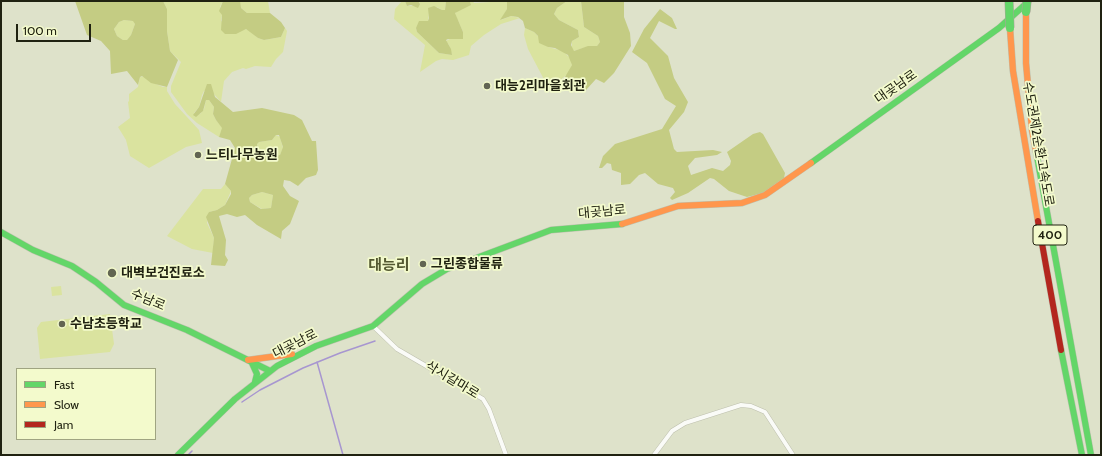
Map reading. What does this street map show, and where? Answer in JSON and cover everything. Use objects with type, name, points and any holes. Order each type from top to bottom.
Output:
[{"type":"main road","name":"수도권제2순환고속도로","points":[[1009,1],[1013,71],[1027,159],[1082,455]]},
{"type":"main road","name":"수도권제2순환고속도로","points":[[1028,1],[1026,12],[1026,63],[1032,130],[1091,455]]},
{"type":"main road","name":"대곶남로","points":[[178,455],[235,400],[270,371],[301,352],[373,326],[432,277],[530,236],[561,228],[618,225],[678,206],[742,203],[765,195],[998,28],[1028,1]]},
{"type":"main road","name":"수남로","points":[[1,232],[33,250],[72,266],[96,282],[124,305],[187,330],[270,371]]},
{"type":"main road","points":[[254,383],[257,374],[249,361],[281,357],[301,352]]},
{"type":"street","name":"삭시갈마로","points":[[373,326],[397,349],[483,399],[489,409],[506,455]]},
{"type":"street","points":[[654,455],[672,431],[685,423],[741,405],[751,406],[765,412],[794,455]]},
{"type":"green space","points":[[75,1],[163,1],[167,9],[167,31],[170,51],[178,60],[167,87],[151,83],[142,76],[140,77],[138,85],[127,71],[111,74],[110,51],[101,41],[87,35]],"holes":[[[124,20],[133,21],[135,24],[131,35],[127,40],[123,40],[117,36],[114,29],[119,22]]]},
{"type":"green space","points":[[163,1],[223,1],[220,7],[222,15],[221,21],[240,31],[246,29],[258,38],[264,40],[281,37],[285,28],[287,31],[283,52],[271,67],[255,66],[232,72],[224,81],[221,102],[213,93],[204,91],[199,107],[194,113],[200,114],[204,109],[206,100],[209,100],[214,107],[213,114],[216,120],[223,128],[219,137],[197,123],[187,114],[171,92],[171,86],[181,62],[170,51],[167,31],[167,9]]},
{"type":"green space","points":[[223,1],[240,1],[241,8],[247,13],[270,13],[281,22],[285,28],[281,37],[264,40],[258,38],[246,29],[236,34],[225,34],[221,30],[222,15],[219,11]]},
{"type":"green space","points":[[240,1],[268,1],[270,13],[247,13],[241,8]]},
{"type":"green space","points":[[402,1],[405,1],[407,6],[415,6],[420,4],[418,1],[446,1],[445,10],[437,7],[429,13],[428,22],[416,28],[417,32],[439,53],[452,55],[446,41],[463,32],[455,14],[456,11],[463,9],[458,1],[473,1],[474,3],[507,1],[507,9],[501,20],[511,16],[520,18],[501,24],[484,35],[471,46],[469,55],[453,60],[442,59],[436,61],[420,72],[425,45],[394,19],[395,9]]},
{"type":"green space","points":[[405,1],[418,1],[420,4],[418,8],[411,5],[407,6]]},
{"type":"green space","points":[[446,1],[470,2],[471,5],[455,13],[463,32],[463,39],[446,40],[451,49],[452,55],[439,53],[417,32],[416,28],[419,21],[428,21],[428,8],[434,6],[445,10]]},
{"type":"green space","points":[[507,1],[567,1],[557,8],[554,14],[559,20],[578,30],[579,37],[572,41],[571,45],[574,51],[588,46],[597,46],[600,42],[598,36],[584,27],[581,1],[624,1],[624,17],[630,33],[631,46],[614,73],[604,83],[596,79],[586,90],[579,81],[572,87],[565,77],[572,65],[568,55],[555,48],[539,43],[538,36],[534,32],[525,28],[523,21],[518,17],[511,16],[500,20],[507,9]]},
{"type":"green space","points":[[567,1],[581,1],[584,27],[598,36],[600,42],[597,46],[574,51],[572,50],[572,41],[579,37],[578,30],[559,20],[554,14],[557,8]]},
{"type":"green space","points":[[660,9],[672,18],[677,29],[659,21],[650,38],[668,56],[674,78],[688,102],[684,112],[669,130],[674,149],[677,152],[713,150],[722,152],[717,155],[695,158],[688,166],[691,175],[712,168],[723,171],[730,165],[731,161],[727,152],[753,134],[760,132],[763,134],[785,173],[784,178],[763,193],[747,197],[729,191],[714,179],[710,178],[688,193],[672,200],[670,198],[675,192],[673,188],[658,184],[645,173],[639,175],[630,184],[621,185],[621,173],[612,170],[611,164],[607,163],[602,168],[599,168],[603,156],[615,144],[662,129],[676,106],[665,99],[647,63],[632,52],[644,29]]},
{"type":"green space","points":[[124,20],[134,21],[135,24],[131,35],[127,40],[123,40],[117,36],[114,29],[119,22]]},
{"type":"green space","points":[[525,28],[534,32],[548,47],[563,51],[571,59],[572,65],[569,73],[549,89],[528,49],[524,35]]},
{"type":"green space","points":[[145,76],[149,81],[163,87],[167,87],[167,91],[175,104],[199,130],[202,143],[186,147],[149,168],[130,156],[126,140],[118,127],[130,118],[128,102],[129,94],[138,87],[140,77]]},
{"type":"green space","points":[[207,84],[211,84],[215,97],[233,112],[262,108],[294,115],[302,120],[312,141],[316,141],[318,170],[316,175],[306,178],[298,186],[290,181],[284,180],[283,186],[290,196],[299,201],[290,224],[282,231],[281,239],[257,225],[245,215],[237,217],[227,214],[219,216],[226,240],[225,255],[228,260],[225,266],[211,265],[214,238],[206,217],[209,212],[217,210],[225,205],[231,194],[231,191],[225,184],[235,148],[230,140],[219,137],[222,128],[213,114],[214,107],[209,100],[206,100],[203,111],[196,117],[193,115],[199,107]],"holes":[[[276,135],[279,135],[283,147],[280,155],[272,156],[258,149],[257,144],[259,142],[272,140]],[[262,192],[273,195],[271,208],[261,209],[250,202],[249,198],[252,195]]]},
{"type":"green space","points":[[276,135],[280,137],[283,148],[280,155],[272,156],[258,149],[257,143],[272,140]]},
{"type":"green space","points":[[225,184],[231,191],[225,205],[217,210],[209,212],[207,223],[214,238],[213,253],[192,249],[167,236],[203,189],[221,189]]},
{"type":"green space","points":[[262,192],[273,195],[271,208],[262,209],[250,202],[249,198],[252,195]]},
{"type":"green space","points":[[61,286],[62,295],[52,296],[51,287]]},
{"type":"green space","points":[[110,314],[114,344],[110,352],[40,359],[37,328],[41,322]]},
{"type":"waterway","points":[[242,402],[260,390],[303,368],[375,341]]},
{"type":"waterway","points":[[317,362],[343,455]]},
{"type":"waterway","points":[[188,455],[192,451]]},
{"type":"traffic: fast","points":[[1009,1],[1010,28]]},
{"type":"traffic: fast","points":[[1026,12],[1027,1]]},
{"type":"traffic: fast","points":[[811,163],[999,28],[1028,2]]},
{"type":"traffic: fast","points":[[1036,151],[1091,455]]},
{"type":"traffic: fast","points":[[178,455],[235,399],[277,366],[316,346],[373,326],[422,284],[447,269],[551,230],[622,224]]},
{"type":"traffic: fast","points":[[1,232],[33,250],[72,266],[96,282],[124,305],[187,330],[270,371]]},
{"type":"traffic: fast","points":[[1061,350],[1082,455]]},
{"type":"traffic: fast","points":[[252,363],[257,374],[255,382]]},
{"type":"traffic: slow","points":[[1026,12],[1026,63],[1032,130],[1036,151]]},
{"type":"traffic: slow","points":[[1010,28],[1013,71],[1038,221]]},
{"type":"traffic: slow","points":[[622,224],[678,206],[742,203],[765,195],[811,163]]},
{"type":"traffic: slow","points":[[248,360],[292,354]]},
{"type":"traffic: jam","points":[[1038,221],[1061,350]]},
{"type":"place","name":"대능2리마을회관","points":[[487,86]]},
{"type":"place","name":"느티나무농원","points":[[198,155]]},
{"type":"place","name":"그린종합물류","points":[[423,264]]},
{"type":"place","name":"대벽보건진료소","points":[[112,273]]},
{"type":"place","name":"수남초등학교","points":[[62,324]]},
{"type":"district","name":"대능리","points":[[389,266]]}]
